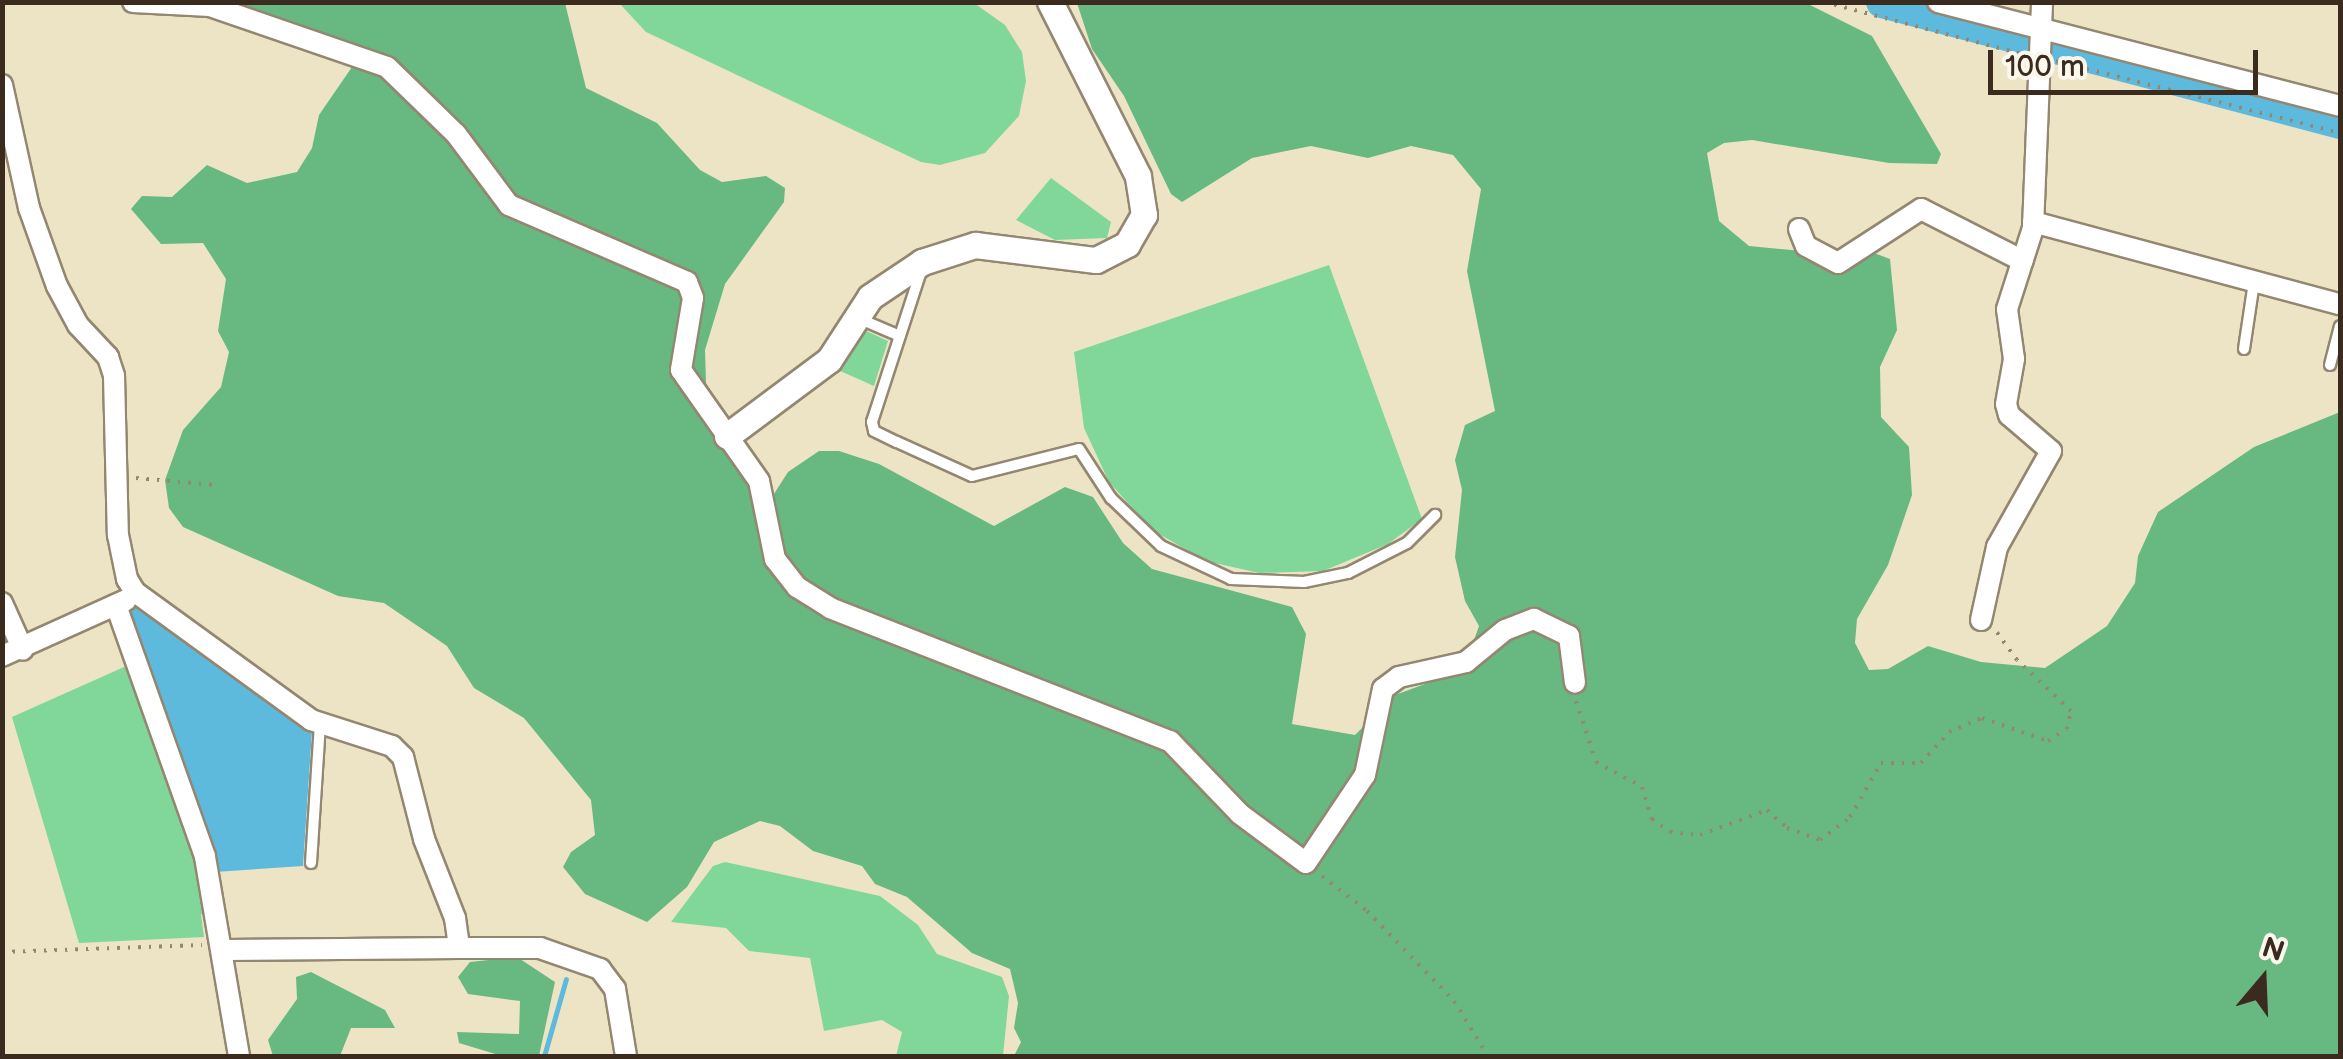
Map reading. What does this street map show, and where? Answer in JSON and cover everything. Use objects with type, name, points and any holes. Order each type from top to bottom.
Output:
[{"type":"street","points":[[133,2],[210,6],[386,67],[456,134],[509,204],[687,282],[693,298],[681,370],[763,490],[775,559],[811,598],[1170,741],[1240,814],[1306,864],[1365,775],[1383,689],[1399,677],[1466,662],[1505,630],[1534,618],[1569,636],[1575,683]]},
{"type":"street","points":[[727,436],[829,360],[870,296],[922,262],[974,245],[1096,260],[1127,244],[1137,230],[1145,201],[1138,176],[1050,2]]},
{"type":"street","points":[[1938,2],[2340,106]]},
{"type":"street","points":[[1981,620],[1997,547],[2050,455],[2006,404],[2014,359],[2006,309],[2033,222],[2042,2]]},
{"type":"street","points":[[2,85],[6,134],[57,286],[78,325],[108,357],[120,562],[134,592],[319,723],[392,746],[410,768],[420,827],[449,896],[458,948]]},
{"type":"street","points":[[1799,228],[1806,246],[1838,264],[1920,209],[2023,260]]},
{"type":"street","points":[[2033,222],[2340,304]]},
{"type":"street","points":[[2,603],[13,653],[116,606],[134,592]]},
{"type":"street","points":[[116,606],[186,791],[225,946],[239,1056]]},
{"type":"street","points":[[225,946],[540,948],[600,969],[615,989],[626,1056]]},
{"type":"lane","points":[[922,262],[874,431],[972,476],[1079,449],[1111,498],[1161,546],[1231,579],[1304,582],[1348,572],[1406,543],[1435,515]]},
{"type":"lane","points":[[2244,349],[2254,282]]},
{"type":"lane","points":[[854,317],[900,336]]},
{"type":"lane","points":[[2330,364],[2340,326]]},
{"type":"lane","points":[[311,863],[319,723]]},
{"type":"path","points":[[1824,2],[2340,133]]},
{"type":"path","points":[[117,477],[216,485]]},
{"type":"path","points":[[1575,683],[1578,720],[1596,762],[1642,786],[1652,818],[1670,832],[1700,835],[1767,810],[1787,828],[1820,840],[1850,817],[1881,764],[1920,763],[1949,732],[1982,718],[2048,741],[2067,729],[2071,711],[2017,660],[1992,624],[1981,620]]},
{"type":"path","points":[[1306,864],[1367,912],[1454,1001],[1488,1056]]},
{"type":"path","points":[[2,952],[225,946]]},
{"type":"green space","points":[[1804,2],[1872,36],[1941,154],[1937,164],[1889,163],[1752,140],[1724,143],[1707,153],[1719,221],[1749,246],[1824,253],[1858,247],[1890,259],[1897,330],[1880,367],[1881,417],[1909,447],[1912,495],[1888,565],[1857,619],[1855,643],[1869,670],[1888,669],[1928,646],[1981,662],[2045,668],[2107,626],[2135,583],[2138,556],[2158,512],[2254,447],[2340,412],[2340,1056],[1014,1056],[1021,1042],[1014,1028],[1018,1003],[1010,969],[972,953],[907,897],[875,884],[862,866],[813,851],[780,826],[760,821],[714,842],[687,887],[647,922],[585,894],[563,867],[571,852],[595,835],[591,800],[524,718],[474,688],[447,646],[384,603],[338,596],[183,527],[169,508],[165,480],[183,430],[221,387],[229,352],[218,331],[226,279],[203,243],[161,244],[131,209],[142,196],[172,197],[207,165],[247,183],[297,172],[312,148],[319,115],[352,67],[344,43],[215,3],[565,3],[586,88],[657,123],[700,170],[722,182],[766,176],[785,188],[784,202],[725,284],[705,350],[706,383],[772,497],[788,472],[819,451],[839,451],[879,464],[994,526],[1065,487],[1093,497],[1123,543],[1152,569],[1292,607],[1306,634],[1292,724],[1355,735],[1395,695],[1433,681],[1469,654],[1479,626],[1465,601],[1455,557],[1462,490],[1455,460],[1465,425],[1495,411],[1467,271],[1481,189],[1453,155],[1411,146],[1368,158],[1311,146],[1252,158],[1182,202],[1171,194],[1124,96],[1092,49],[1077,3]]},
{"type":"green space","points":[[619,3],[974,3],[1005,25],[1022,52],[1026,81],[1019,116],[985,153],[940,165],[921,162],[646,32]]},
{"type":"green space","points":[[1051,178],[1111,222],[1107,238],[1055,240],[1016,220]]},
{"type":"green space","points":[[1329,265],[1422,519],[1388,544],[1323,571],[1259,573],[1206,561],[1152,530],[1109,482],[1084,428],[1074,352]]},
{"type":"green space","points":[[864,330],[888,341],[874,386],[838,370]]},
{"type":"green space","points":[[133,663],[172,767],[212,913],[201,914],[204,937],[79,943],[12,717]]},
{"type":"green space","points":[[725,862],[880,896],[918,925],[937,954],[1002,977],[1009,996],[1003,1056],[896,1056],[902,1032],[882,1020],[824,1031],[810,958],[749,951],[726,928],[671,922],[713,866]]},
{"type":"green space","points":[[517,957],[555,982],[539,1056],[502,1056],[459,1043],[457,1032],[519,1034],[520,1001],[468,994],[458,977],[470,962]]},
{"type":"green space","points":[[311,972],[385,1010],[395,1028],[351,1028],[340,1056],[273,1056],[268,1040],[297,999],[296,977]]},
{"type":"water","points":[[142,598],[312,731],[303,866],[215,872],[127,609]]},
{"type":"waterway","points":[[1882,2],[2340,123]]},
{"type":"waterway","points":[[544,1056],[566,979]]}]
